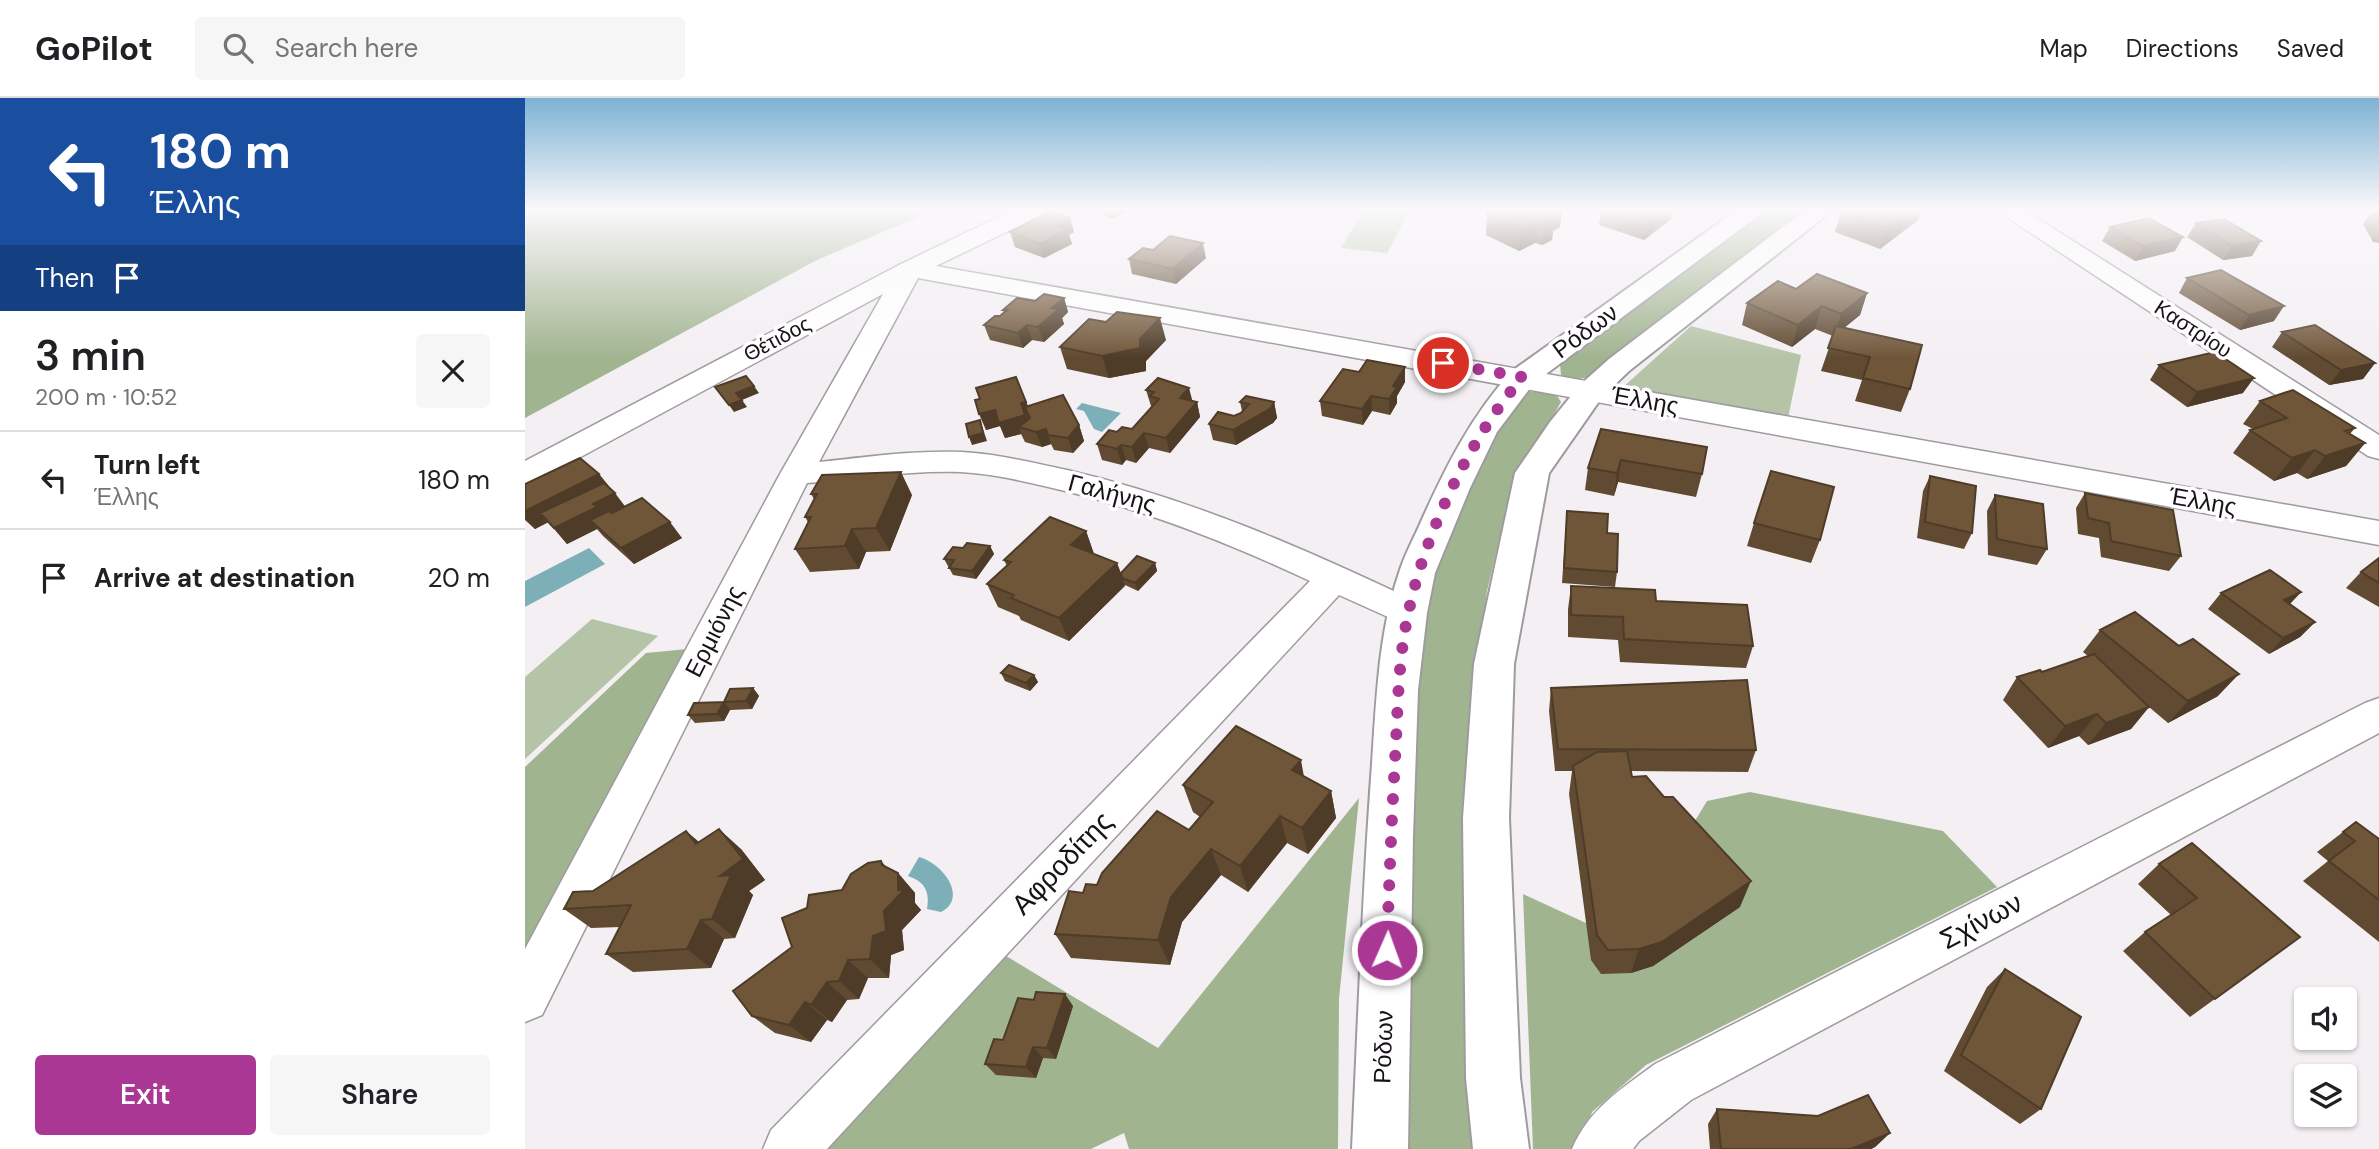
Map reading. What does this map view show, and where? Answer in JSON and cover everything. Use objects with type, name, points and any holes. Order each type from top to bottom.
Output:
[{"type":"street","name":"Θέτιδος","points":[[525,474],[932,259]]},
{"type":"street","name":"Ρόδων","points":[[1380,1149],[1398,690],[1408,613],[1417,573],[1453,488],[1481,432],[1501,402],[1523,377],[1687,259]]},
{"type":"street","name":"Ρόδων","points":[[1501,1149],[1493,1078],[1486,818],[1494,664],[1532,473],[1561,429],[1591,391],[1619,365],[1758,259]]},
{"type":"street","name":"Καστρίου","points":[[2082,259],[2379,449]]},
{"type":"street","name":"Έλλης","points":[[911,269],[2379,533]]},
{"type":"street","name":"Ερμιόνης","points":[[525,998],[796,474],[911,269]]},
{"type":"street","name":"Γαλήνης","points":[[796,474],[951,461],[1009,468],[1117,491],[1212,523],[1335,577],[1408,613]]},
{"type":"street","name":"Αφροδίτης","points":[[790,1149],[1335,577]]},
{"type":"street","name":"Σχίνων","points":[[1599,1149],[1620,1122],[1673,1082],[2379,714]]},
{"type":"green space","points":[[525,259],[819,259],[525,418]]},
{"type":"green space","points":[[1701,259],[1744,259],[1592,376],[1575,380],[1561,375],[1560,364],[1572,352]]},
{"type":"green space","points":[[1691,326],[1801,355],[1788,418],[1622,388]]},
{"type":"green space","points":[[1529,392],[1556,394],[1561,402],[1510,494],[1487,591],[1473,702],[1478,1149],[1406,1149],[1419,675],[1433,582],[1467,484],[1511,403]]},
{"type":"green space","points":[[592,619],[658,636],[525,759],[525,677]]},
{"type":"green space","points":[[698,648],[525,971],[525,767],[646,653]]},
{"type":"green space","points":[[1750,792],[1943,831],[1997,887],[1646,1065],[1592,1112],[1582,1149],[1533,1149],[1523,894],[1623,940],[1707,801]]},
{"type":"green space","points":[[1359,798],[1339,999],[1338,1149],[1129,1149],[1124,1133],[1091,1149],[812,1149],[998,951],[1158,1048]]},
{"type":"water","points":[[1082,403],[1121,413],[1102,432],[1094,429],[1084,411],[1076,409]]},
{"type":"water","points":[[589,548],[605,564],[525,607],[525,581]]},
{"type":"water","points":[[919,857],[937,867],[949,882],[952,898],[949,906],[941,912],[927,909],[928,897],[925,888],[919,881],[908,876]]},
{"type":"building","points":[[1129,259],[1184,259],[1173,269]]},
{"type":"building","points":[[2221,270],[2284,306],[2249,315],[2187,278]]},
{"type":"building","points":[[1817,274],[1867,293],[1841,314],[1822,306],[1798,325],[1747,303],[1778,281],[1796,289]]},
{"type":"building","points":[[1044,294],[1064,298],[1052,308],[1059,309],[1038,327],[1027,325],[1018,333],[984,325],[995,316],[1000,316],[1017,298],[1035,301]]},
{"type":"building","points":[[1117,312],[1160,318],[1140,339],[1140,348],[1102,356],[1060,347],[1089,319],[1106,322]]},
{"type":"building","points":[[2315,325],[2375,363],[2341,370],[2282,332]]},
{"type":"building","points":[[1836,326],[1922,345],[1910,389],[1863,378],[1870,357],[1828,348]]},
{"type":"building","points":[[2215,352],[2254,378],[2197,392],[2159,365]]},
{"type":"building","points":[[1367,360],[1405,367],[1393,386],[1397,387],[1389,399],[1371,396],[1362,409],[1320,401],[1343,369],[1359,372]]},
{"type":"building","points":[[746,376],[754,386],[736,393],[742,400],[729,405],[715,387]]},
{"type":"building","points":[[1016,377],[1026,402],[1021,403],[1025,415],[999,423],[995,410],[979,414],[975,400],[980,399],[976,388]]},
{"type":"building","points":[[1158,378],[1189,388],[1180,398],[1197,402],[1166,438],[1144,433],[1132,447],[1121,445],[1117,449],[1097,444],[1109,430],[1117,432],[1122,427],[1132,429],[1159,399],[1150,396],[1154,392],[1146,390]]},
{"type":"building","points":[[2293,390],[2355,428],[2345,431],[2365,443],[2325,456],[2315,450],[2292,458],[2250,430],[2287,418],[2260,401]]},
{"type":"building","points":[[1063,395],[1079,425],[1068,438],[1048,435],[1046,429],[1036,432],[1019,427],[1030,418],[1025,407]]},
{"type":"building","points":[[1246,396],[1274,402],[1271,408],[1233,430],[1209,424],[1218,412],[1234,416],[1241,413],[1249,404],[1240,402]]},
{"type":"building","points":[[980,420],[983,433],[969,437],[966,424]]},
{"type":"building","points":[[1601,429],[1707,447],[1702,474],[1621,460],[1617,473],[1588,468]]},
{"type":"building","points":[[580,458],[599,474],[525,511],[525,484]]},
{"type":"building","points":[[1771,471],[1834,487],[1820,540],[1754,523]]},
{"type":"building","points":[[901,472],[876,528],[852,529],[845,546],[795,549],[811,517],[805,517],[817,494],[811,494],[822,475]]},
{"type":"building","points":[[1930,476],[1976,486],[1972,533],[1925,522]]},
{"type":"building","points":[[604,483],[615,493],[593,504],[597,507],[554,528],[540,513]]},
{"type":"building","points":[[2085,493],[2173,510],[2181,556],[2111,541],[2109,523],[2088,518]]},
{"type":"building","points":[[1995,495],[2043,504],[2047,549],[1997,539]]},
{"type":"building","points":[[642,498],[670,522],[621,548],[590,520],[609,511],[612,513]]},
{"type":"building","points":[[1567,511],[1608,514],[1607,533],[1618,534],[1617,572],[1564,568]]},
{"type":"building","points":[[1050,517],[1086,531],[1071,545],[1117,563],[1059,618],[1011,598],[1014,595],[987,584],[1011,562],[1004,560]]},
{"type":"building","points":[[967,543],[990,546],[972,571],[949,568],[954,560],[944,559],[953,547],[963,548]]},
{"type":"building","points":[[1137,556],[1155,563],[1135,583],[1122,578],[1121,573]]},
{"type":"building","points":[[2379,558],[2379,583],[2361,572]]},
{"type":"building","points":[[2270,570],[2301,592],[2284,600],[2315,622],[2283,638],[2221,593]]},
{"type":"building","points":[[1571,586],[1655,590],[1656,601],[1747,605],[1753,646],[1624,639],[1623,617],[1571,615]]},
{"type":"building","points":[[2135,612],[2179,646],[2193,639],[2239,674],[2188,701],[2100,630]]},
{"type":"building","points":[[2094,654],[2149,707],[2106,723],[2097,714],[2065,726],[2017,677],[2040,670],[2042,672]]},
{"type":"building","points":[[1009,665],[1034,675],[1026,683],[1001,673]]},
{"type":"building","points":[[1747,680],[1756,750],[1558,749],[1551,688]]},
{"type":"building","points":[[753,688],[746,701],[724,702],[730,689]]},
{"type":"building","points":[[724,702],[717,714],[688,715],[694,703]]},
{"type":"building","points":[[1236,726],[1301,760],[1292,770],[1331,791],[1302,828],[1280,816],[1240,866],[1211,849],[1171,897],[1158,940],[1055,934],[1069,891],[1083,893],[1086,884],[1097,885],[1102,873],[1157,811],[1189,830],[1213,802],[1183,785]]},
{"type":"building","points":[[1627,751],[1632,777],[1646,776],[1664,797],[1673,797],[1751,881],[1662,942],[1639,949],[1608,950],[1597,935],[1573,766],[1597,752]]},
{"type":"building","points":[[2356,822],[2379,839],[2379,900],[2329,861],[2355,841],[2343,832]]},
{"type":"building","points":[[719,829],[743,859],[720,876],[731,875],[712,919],[701,920],[687,949],[606,954],[631,905],[564,909],[573,892],[593,891],[686,831],[696,844]]},
{"type":"building","points":[[2192,843],[2300,937],[2215,999],[2145,932],[2197,898],[2159,864]]},
{"type":"building","points":[[881,861],[882,865],[898,873],[898,890],[904,890],[884,911],[886,931],[873,936],[870,959],[848,960],[839,981],[827,982],[811,1005],[805,1002],[789,1025],[752,1016],[733,991],[792,947],[782,918],[807,908],[809,895],[842,890],[851,874],[868,863]]},
{"type":"building","points":[[2005,969],[2081,1017],[2041,1109],[1961,1055]]},
{"type":"building","points":[[1036,992],[1065,994],[1047,1048],[1033,1047],[1026,1067],[985,1064],[994,1039],[1003,1040],[1018,998],[1034,1000]]},
{"type":"building","points":[[1868,1095],[1890,1133],[1851,1149],[1721,1149],[1717,1109],[1818,1116]]},
{"type":"route","points":[[1387,950],[1398,690],[1408,613],[1417,573],[1453,488],[1481,432],[1501,402],[1523,377],[1443,363]]}]
